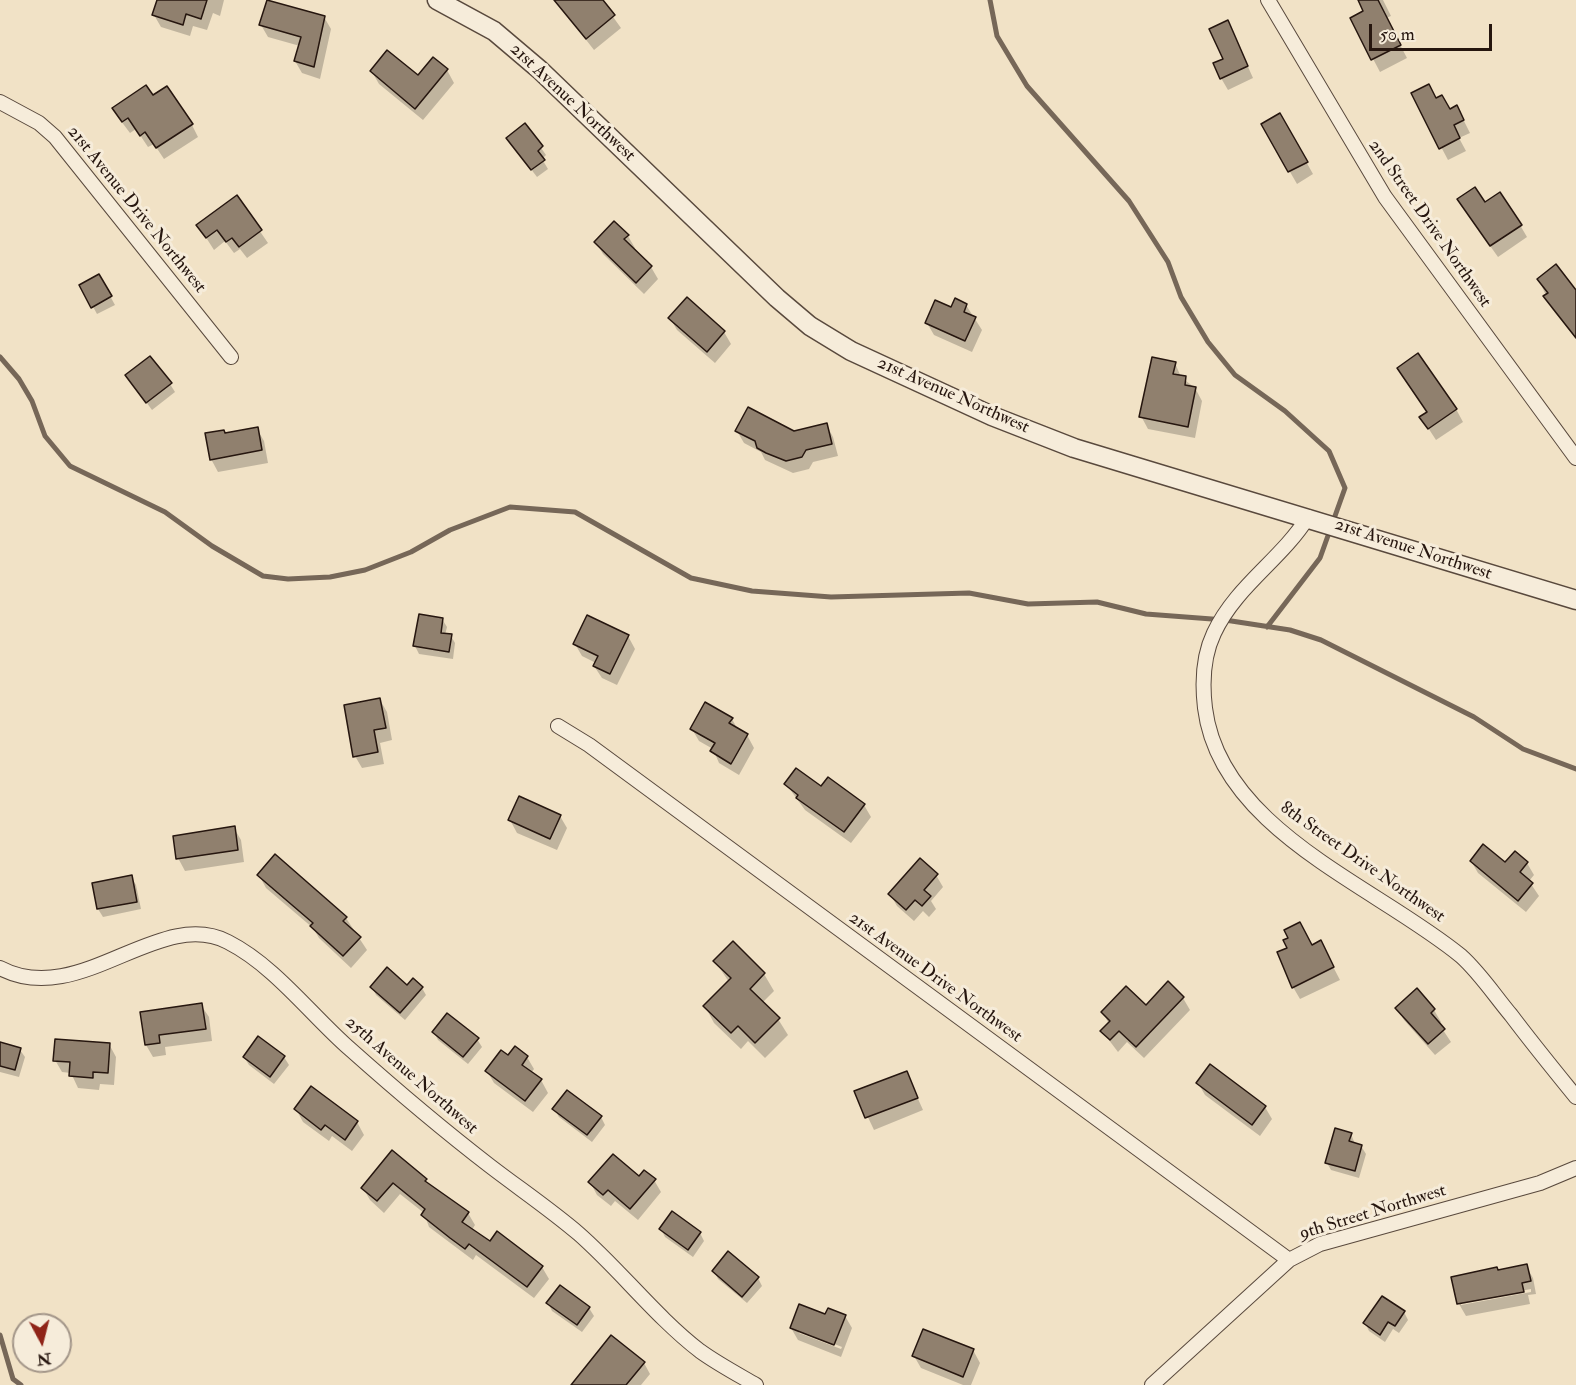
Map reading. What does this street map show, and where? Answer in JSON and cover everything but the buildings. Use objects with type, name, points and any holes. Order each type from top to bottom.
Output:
[{"type":"street","name":"21st Avenue Northwest","points":[[437,0],[478,20],[531,62],[777,298],[810,326],[851,351],[992,416],[1074,448],[1576,600]]},
{"type":"street","name":"2nd Street Drive Northwest","points":[[1268,0],[1385,197],[1576,458]]},
{"type":"street","name":"21st Avenue Drive Northwest","points":[[0,102],[39,123],[55,137],[231,357]]},
{"type":"street","name":"8th Street Drive Northwest","points":[[1308,517],[1288,546],[1234,599],[1214,633],[1202,687],[1207,723],[1215,751],[1236,787],[1276,827],[1463,958],[1576,1097]]},
{"type":"street","name":"21st Avenue Drive Northwest","points":[[558,726],[589,745],[1289,1260]]},
{"type":"street","name":"25th Avenue Northwest","points":[[0,968],[15,975],[42,979],[86,970],[175,937],[198,935],[225,940],[244,951],[272,975],[421,1111],[580,1236],[699,1350],[723,1367],[756,1385]]},
{"type":"street","name":"9th Street Northwest","points":[[1152,1385],[1289,1260],[1320,1244],[1540,1183],[1576,1168]]},
{"type":"waterway","points":[[990,0],[997,36],[1027,86],[1129,201],[1168,262],[1181,297],[1208,342],[1235,375],[1285,411],[1329,451],[1345,488],[1320,558],[1267,627]]},
{"type":"waterway","points":[[0,357],[19,379],[32,401],[45,436],[70,466],[165,512],[212,546],[263,576],[288,579],[330,577],[365,570],[411,552],[450,530],[510,507],[575,512],[691,578],[752,591],[831,597],[969,593],[1028,604],[1097,602],[1146,614],[1225,620],[1290,630],[1321,640],[1474,717],[1523,749],[1576,769]]},
{"type":"waterway","points":[[0,1335],[13,1379],[21,1385]]}]
